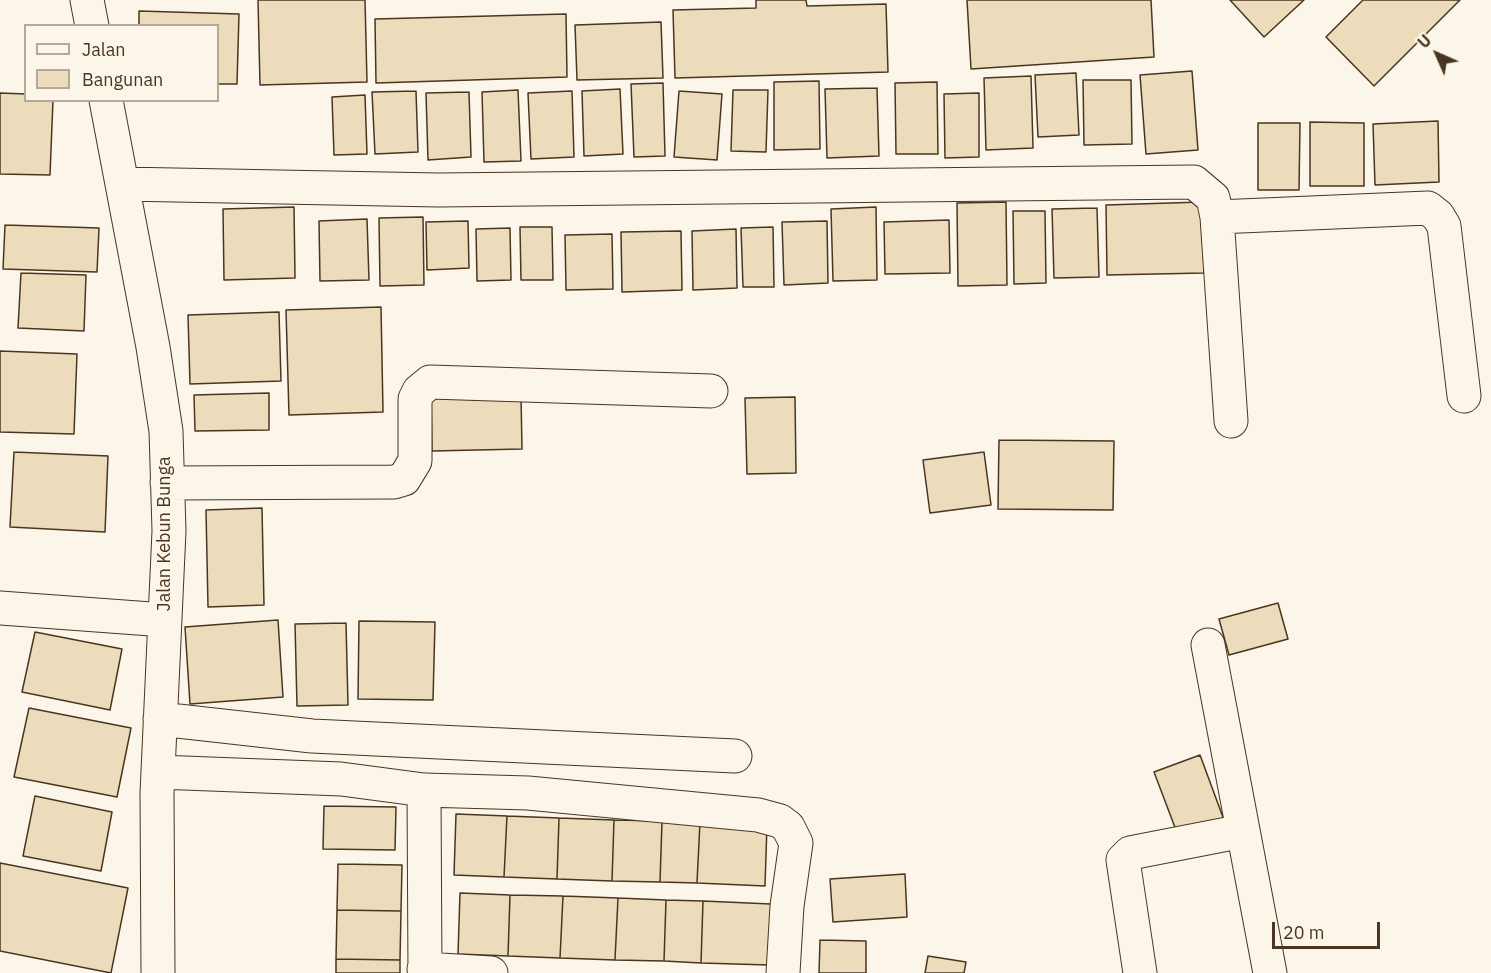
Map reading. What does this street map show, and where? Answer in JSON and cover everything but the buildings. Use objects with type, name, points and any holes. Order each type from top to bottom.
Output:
[{"type":"street","points":[[87,0],[92,24]]},
{"type":"street","name":"Jalan Kebun Bunga","points":[[106,102],[166,431],[169,531],[158,772],[158,973]]},
{"type":"street","points":[[123,184],[438,190],[1194,183],[1213,198],[1217,217],[1231,421]]},
{"type":"street","points":[[1217,217],[1428,208],[1438,216],[1444,226],[1464,396]]},
{"type":"street","points":[[167,483],[394,482],[404,478],[415,461],[415,399],[419,391],[430,382],[711,391]]},
{"type":"street","points":[[0,608],[165,620]]},
{"type":"street","points":[[1208,645],[1270,973]]},
{"type":"street","points":[[160,719],[312,736],[735,756]]},
{"type":"street","points":[[158,772],[341,779],[424,790],[528,793],[758,814],[780,821],[788,827],[796,843],[787,906],[783,973]]},
{"type":"street","points":[[424,790],[424,971],[491,973]]},
{"type":"street","points":[[1140,973],[1123,860],[1130,853],[1243,831]]}]
